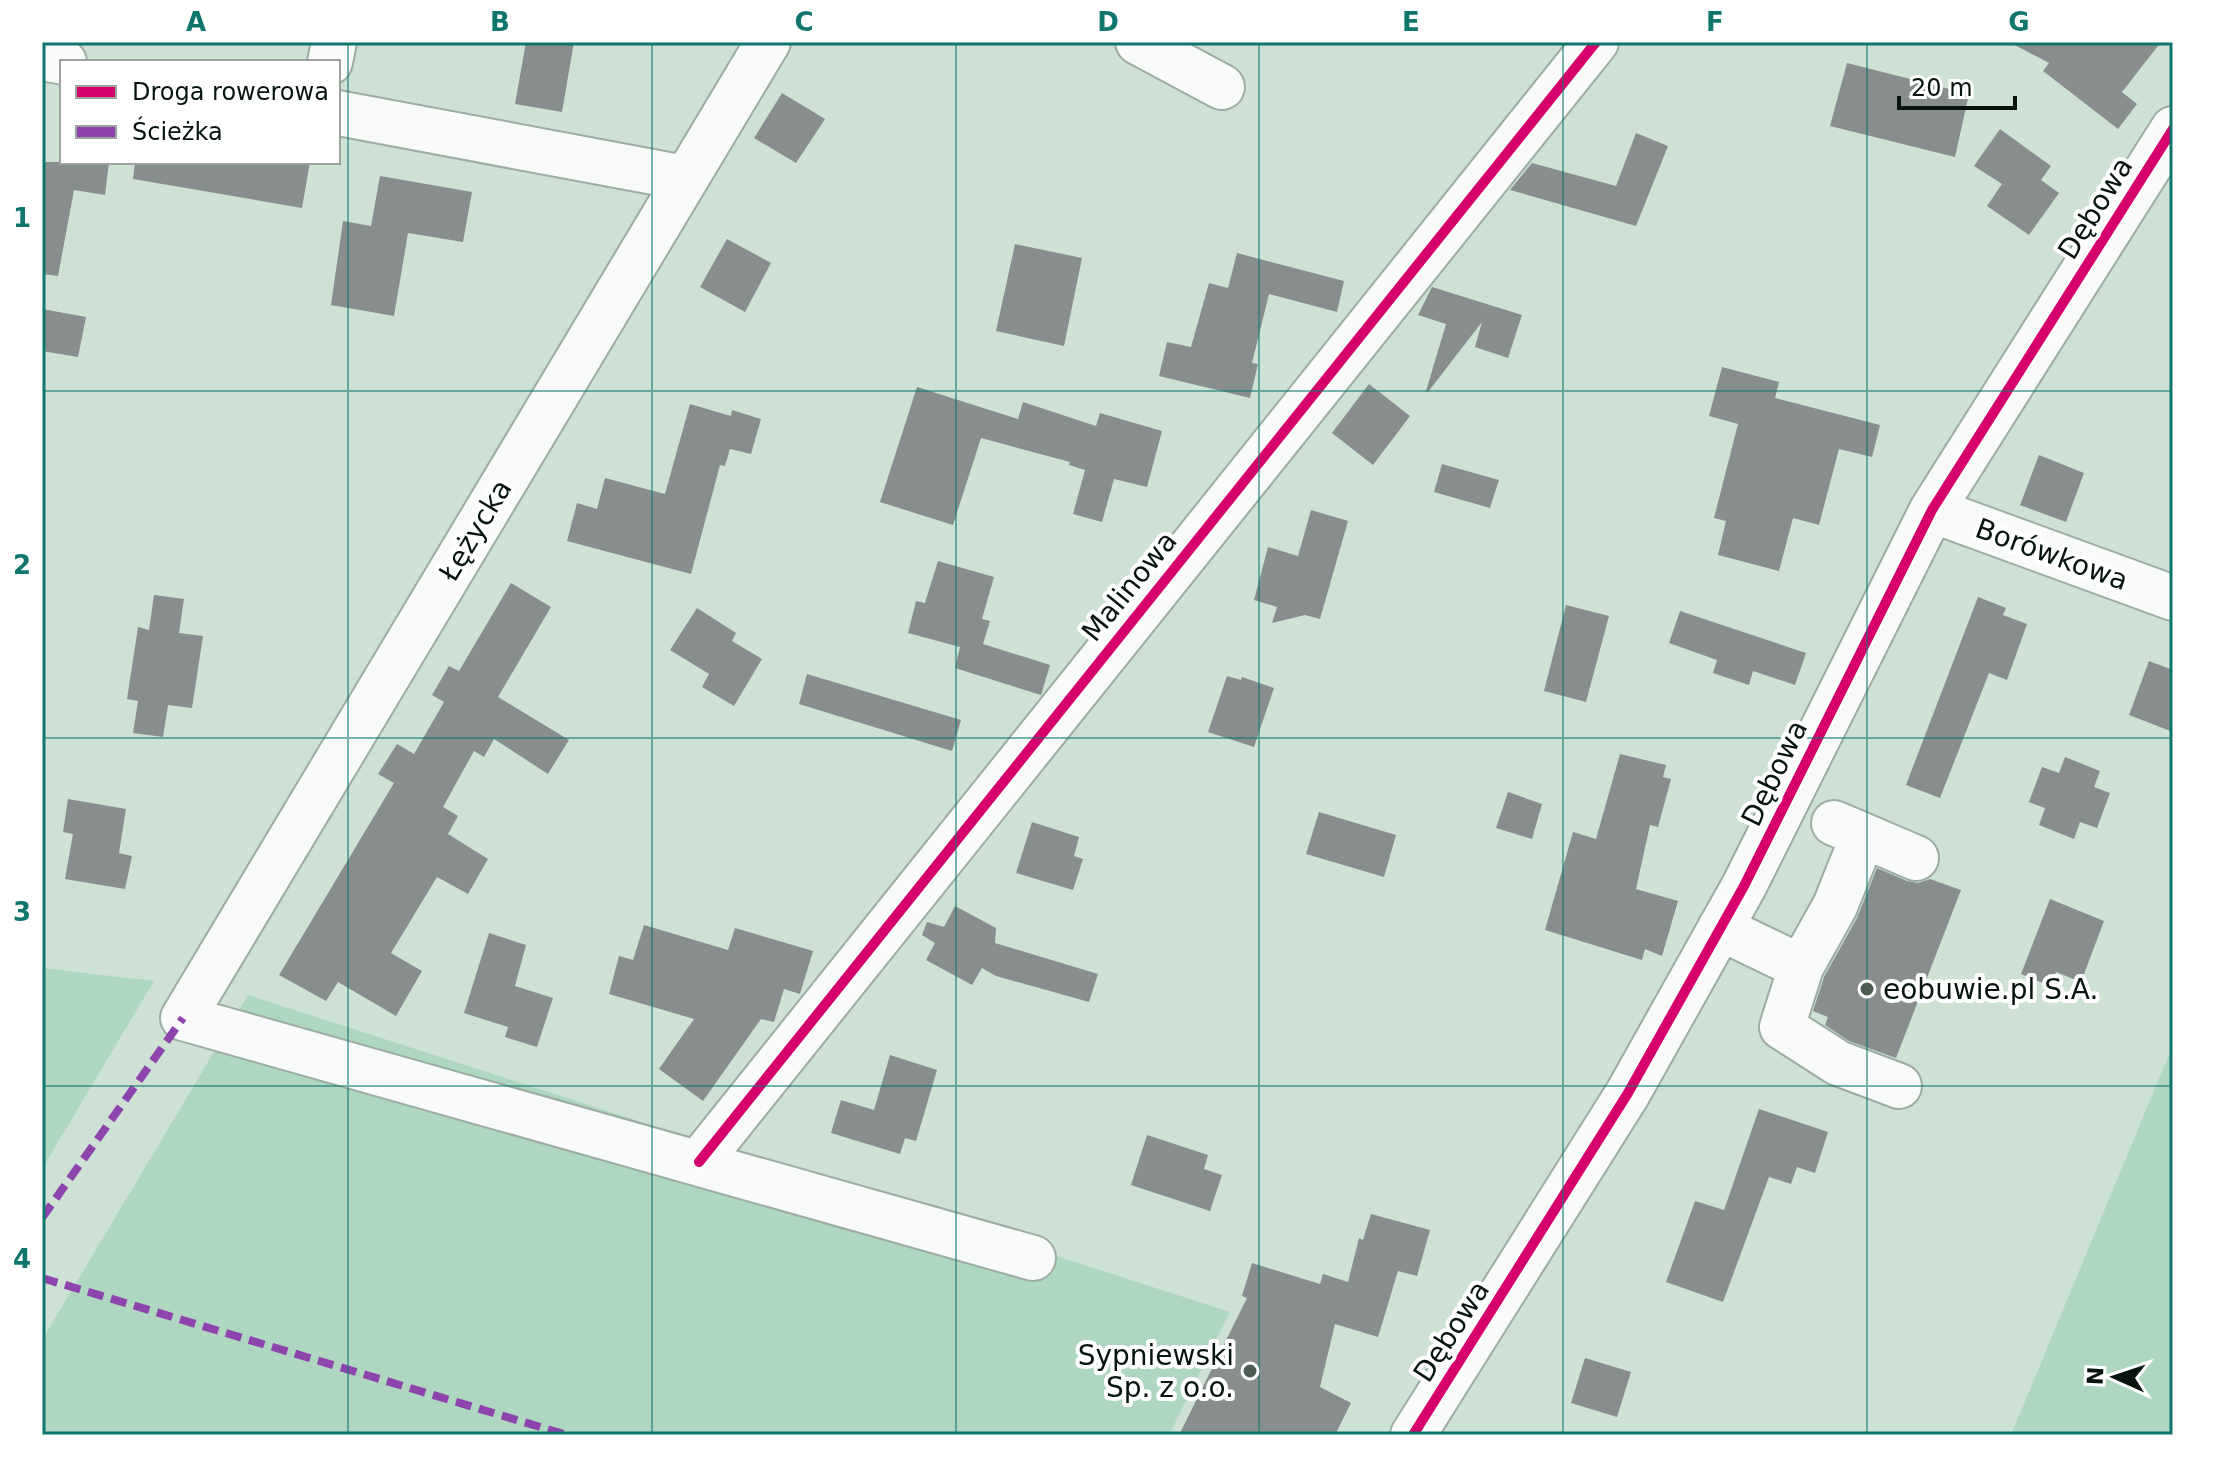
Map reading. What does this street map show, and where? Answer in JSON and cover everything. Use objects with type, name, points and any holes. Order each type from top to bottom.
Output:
[{"type":"street","name":"Łężycka","points":[[699,1162],[183,1018],[768,42]]},
{"type":"street","points":[[1138,42],[1222,87]]},
{"type":"street","name":"Malinowa","points":[[699,1162],[1596,42]]},
{"type":"street","points":[[340,113],[685,178]]},
{"type":"street","name":"Dębowa","points":[[1413,1435],[1628,1093],[1720,928],[1932,510],[2173,129]]},
{"type":"street","name":"Borówkowa","points":[[1932,510],[2173,598]]},
{"type":"street","points":[[1899,1086],[1838,1063],[1782,1027],[1801,967],[1835,906],[1849,829],[1916,858]]},
{"type":"street","points":[[1720,928],[1801,967]]},
{"type":"street","points":[[699,1162],[1033,1258]]},
{"type":"green space","points":[[42,968],[154,981],[42,1169]]},
{"type":"green space","points":[[248,995],[1230,1312],[1169,1435],[42,1435],[42,1340]]},
{"type":"green space","points":[[2173,1045],[2173,1435],[2011,1435]]},
{"type":"building","points":[[526,42],[574,42],[562,112],[515,104]]},
{"type":"building","points":[[2009,42],[2161,42],[2122,92],[2137,104],[2118,129],[2043,71],[2049,63]]},
{"type":"building","points":[[1847,63],[1969,94],[1955,157],[1830,126]]},
{"type":"building","points":[[782,93],[825,119],[796,163],[754,138]]},
{"type":"building","points":[[2000,129],[2051,166],[2041,180],[2059,193],[2029,235],[1987,206],[2002,184],[1974,166]]},
{"type":"building","points":[[1636,133],[1668,146],[1636,226],[1510,190],[1532,163],[1616,186]]},
{"type":"building","points":[[42,162],[109,164],[105,195],[74,190],[58,276],[42,274]]},
{"type":"building","points":[[135,164],[310,164],[302,208],[133,179]]},
{"type":"building","points":[[380,176],[472,192],[463,242],[408,233],[394,316],[331,305],[343,221],[371,226]]},
{"type":"building","points":[[727,239],[771,263],[745,312],[700,287]]},
{"type":"building","points":[[1015,244],[1082,258],[1064,346],[996,331]]},
{"type":"building","points":[[1237,253],[1344,281],[1337,312],[1269,294],[1252,363],[1258,364],[1250,398],[1159,376],[1167,342],[1191,347],[1209,283],[1228,288]]},
{"type":"building","points":[[1432,287],[1522,315],[1508,358],[1475,347],[1482,322],[1428,392],[1446,324],[1418,315]]},
{"type":"building","points":[[42,309],[86,317],[78,357],[42,351]]},
{"type":"building","points":[[1722,367],[1779,382],[1775,398],[1880,425],[1872,457],[1839,449],[1819,525],[1793,518],[1779,571],[1718,555],[1726,521],[1714,518],[1738,424],[1709,416]]},
{"type":"building","points":[[1369,384],[1410,416],[1373,465],[1332,433]]},
{"type":"building","points":[[917,387],[1018,419],[1023,402],[1096,426],[1100,413],[1162,431],[1147,487],[1114,479],[1102,522],[1073,514],[1085,470],[1069,465],[1070,462],[981,438],[953,525],[880,502]]},
{"type":"building","points":[[690,404],[731,416],[732,410],[761,419],[751,454],[730,449],[725,466],[720,465],[691,574],[567,541],[577,503],[597,509],[605,478],[665,494]]},
{"type":"building","points":[[2039,455],[2084,473],[2066,522],[2020,505]]},
{"type":"building","points":[[1442,464],[1499,480],[1490,508],[1434,492]]},
{"type":"building","points":[[1311,510],[1348,521],[1320,619],[1305,615],[1272,623],[1277,607],[1254,600],[1268,547],[1298,556]]},
{"type":"building","points":[[938,561],[994,577],[982,619],[990,621],[983,644],[1050,665],[1041,695],[955,668],[960,647],[908,633],[916,601],[925,603]]},
{"type":"building","points":[[511,583],[551,607],[498,697],[569,740],[548,774],[494,739],[484,757],[474,751],[443,807],[458,816],[448,834],[488,859],[468,894],[437,877],[391,953],[422,971],[396,1016],[338,982],[326,1001],[279,975],[394,783],[378,774],[397,744],[414,754],[444,702],[432,695],[449,666],[459,671]]},
{"type":"building","points":[[154,595],[184,599],[179,633],[203,636],[192,708],[168,705],[163,737],[133,733],[138,701],[127,699],[138,627],[149,630]]},
{"type":"building","points":[[1978,597],[2006,608],[2003,615],[2027,624],[2007,680],[1989,673],[1940,798],[1906,785]]},
{"type":"building","points":[[1566,605],[1609,616],[1586,702],[1544,691]]},
{"type":"building","points":[[697,608],[736,633],[732,641],[762,659],[734,706],[702,687],[709,674],[670,650]]},
{"type":"building","points":[[1680,611],[1806,653],[1795,685],[1753,671],[1749,685],[1713,673],[1717,660],[1669,643]]},
{"type":"building","points":[[2149,661],[2173,670],[2173,732],[2129,715]]},
{"type":"building","points":[[807,674],[961,720],[952,751],[799,704]]},
{"type":"building","points":[[1227,676],[1241,680],[1242,677],[1274,688],[1254,747],[1208,732]]},
{"type":"building","points":[[1620,754],[1666,765],[1663,777],[1671,779],[1658,827],[1650,825],[1636,889],[1678,901],[1662,956],[1645,949],[1642,960],[1545,930],[1573,832],[1596,839]]},
{"type":"building","points":[[2065,757],[2100,771],[2094,787],[2110,793],[2097,828],[2080,822],[2074,839],[2039,825],[2045,808],[2029,802],[2042,767],[2059,773]]},
{"type":"building","points":[[1508,792],[1542,804],[1532,839],[1496,828]]},
{"type":"building","points":[[68,799],[126,809],[119,853],[132,856],[125,889],[65,879],[73,834],[63,832]]},
{"type":"building","points":[[1319,812],[1396,835],[1384,877],[1306,854]]},
{"type":"building","points":[[1032,822],[1079,837],[1074,856],[1083,859],[1073,890],[1016,873]]},
{"type":"building","points":[[1877,868],[1907,881],[1918,883],[1930,879],[1961,890],[1896,1058],[1849,1041],[1825,1025],[1828,1017],[1813,1011],[1824,977],[1857,918]]},
{"type":"building","points":[[2050,899],[2104,921],[2081,982],[2056,972],[2050,986],[2021,974]]},
{"type":"building","points":[[955,906],[996,928],[995,943],[1098,974],[1089,1002],[996,976],[982,968],[972,985],[926,960],[935,943],[922,935],[927,922],[944,927]]},
{"type":"building","points":[[644,925],[728,950],[735,928],[813,951],[800,994],[784,989],[774,1022],[761,1019],[703,1101],[659,1069],[694,1019],[609,994],[619,956],[633,960]]},
{"type":"building","points":[[489,933],[526,945],[515,986],[553,998],[537,1047],[505,1037],[508,1027],[464,1013]]},
{"type":"building","points":[[890,1055],[937,1070],[916,1141],[905,1138],[900,1154],[831,1133],[841,1100],[874,1110]]},
{"type":"building","points":[[1759,1109],[1828,1132],[1815,1173],[1797,1167],[1791,1184],[1769,1177],[1723,1302],[1666,1282],[1695,1201],[1724,1210]]},
{"type":"building","points":[[1147,1135],[1208,1155],[1204,1169],[1222,1175],[1210,1211],[1131,1185]]},
{"type":"building","points":[[1371,1214],[1430,1230],[1417,1276],[1398,1271],[1378,1337],[1335,1324],[1320,1387],[1351,1403],[1335,1435],[1179,1435],[1247,1298],[1242,1296],[1252,1263],[1320,1284],[1323,1274],[1348,1282],[1359,1238],[1363,1240]]},
{"type":"building","points":[[1585,1358],[1631,1372],[1617,1417],[1571,1403]]},
{"type":"marked path","points":[[42,1218],[183,1018]]},
{"type":"marked path","points":[[42,1278],[567,1435]]},
{"type":"cycle path","points":[[699,1162],[1596,42]]},
{"type":"cycle path","points":[[1413,1435],[1628,1093],[1744,886],[1932,510],[2173,129]]},
{"type":"place","name":"eobuwie.pl S.A.","points":[[1867,989]]},
{"type":"place","name":"Sypniewski Sp. z o.o.","points":[[1250,1371]]}]
